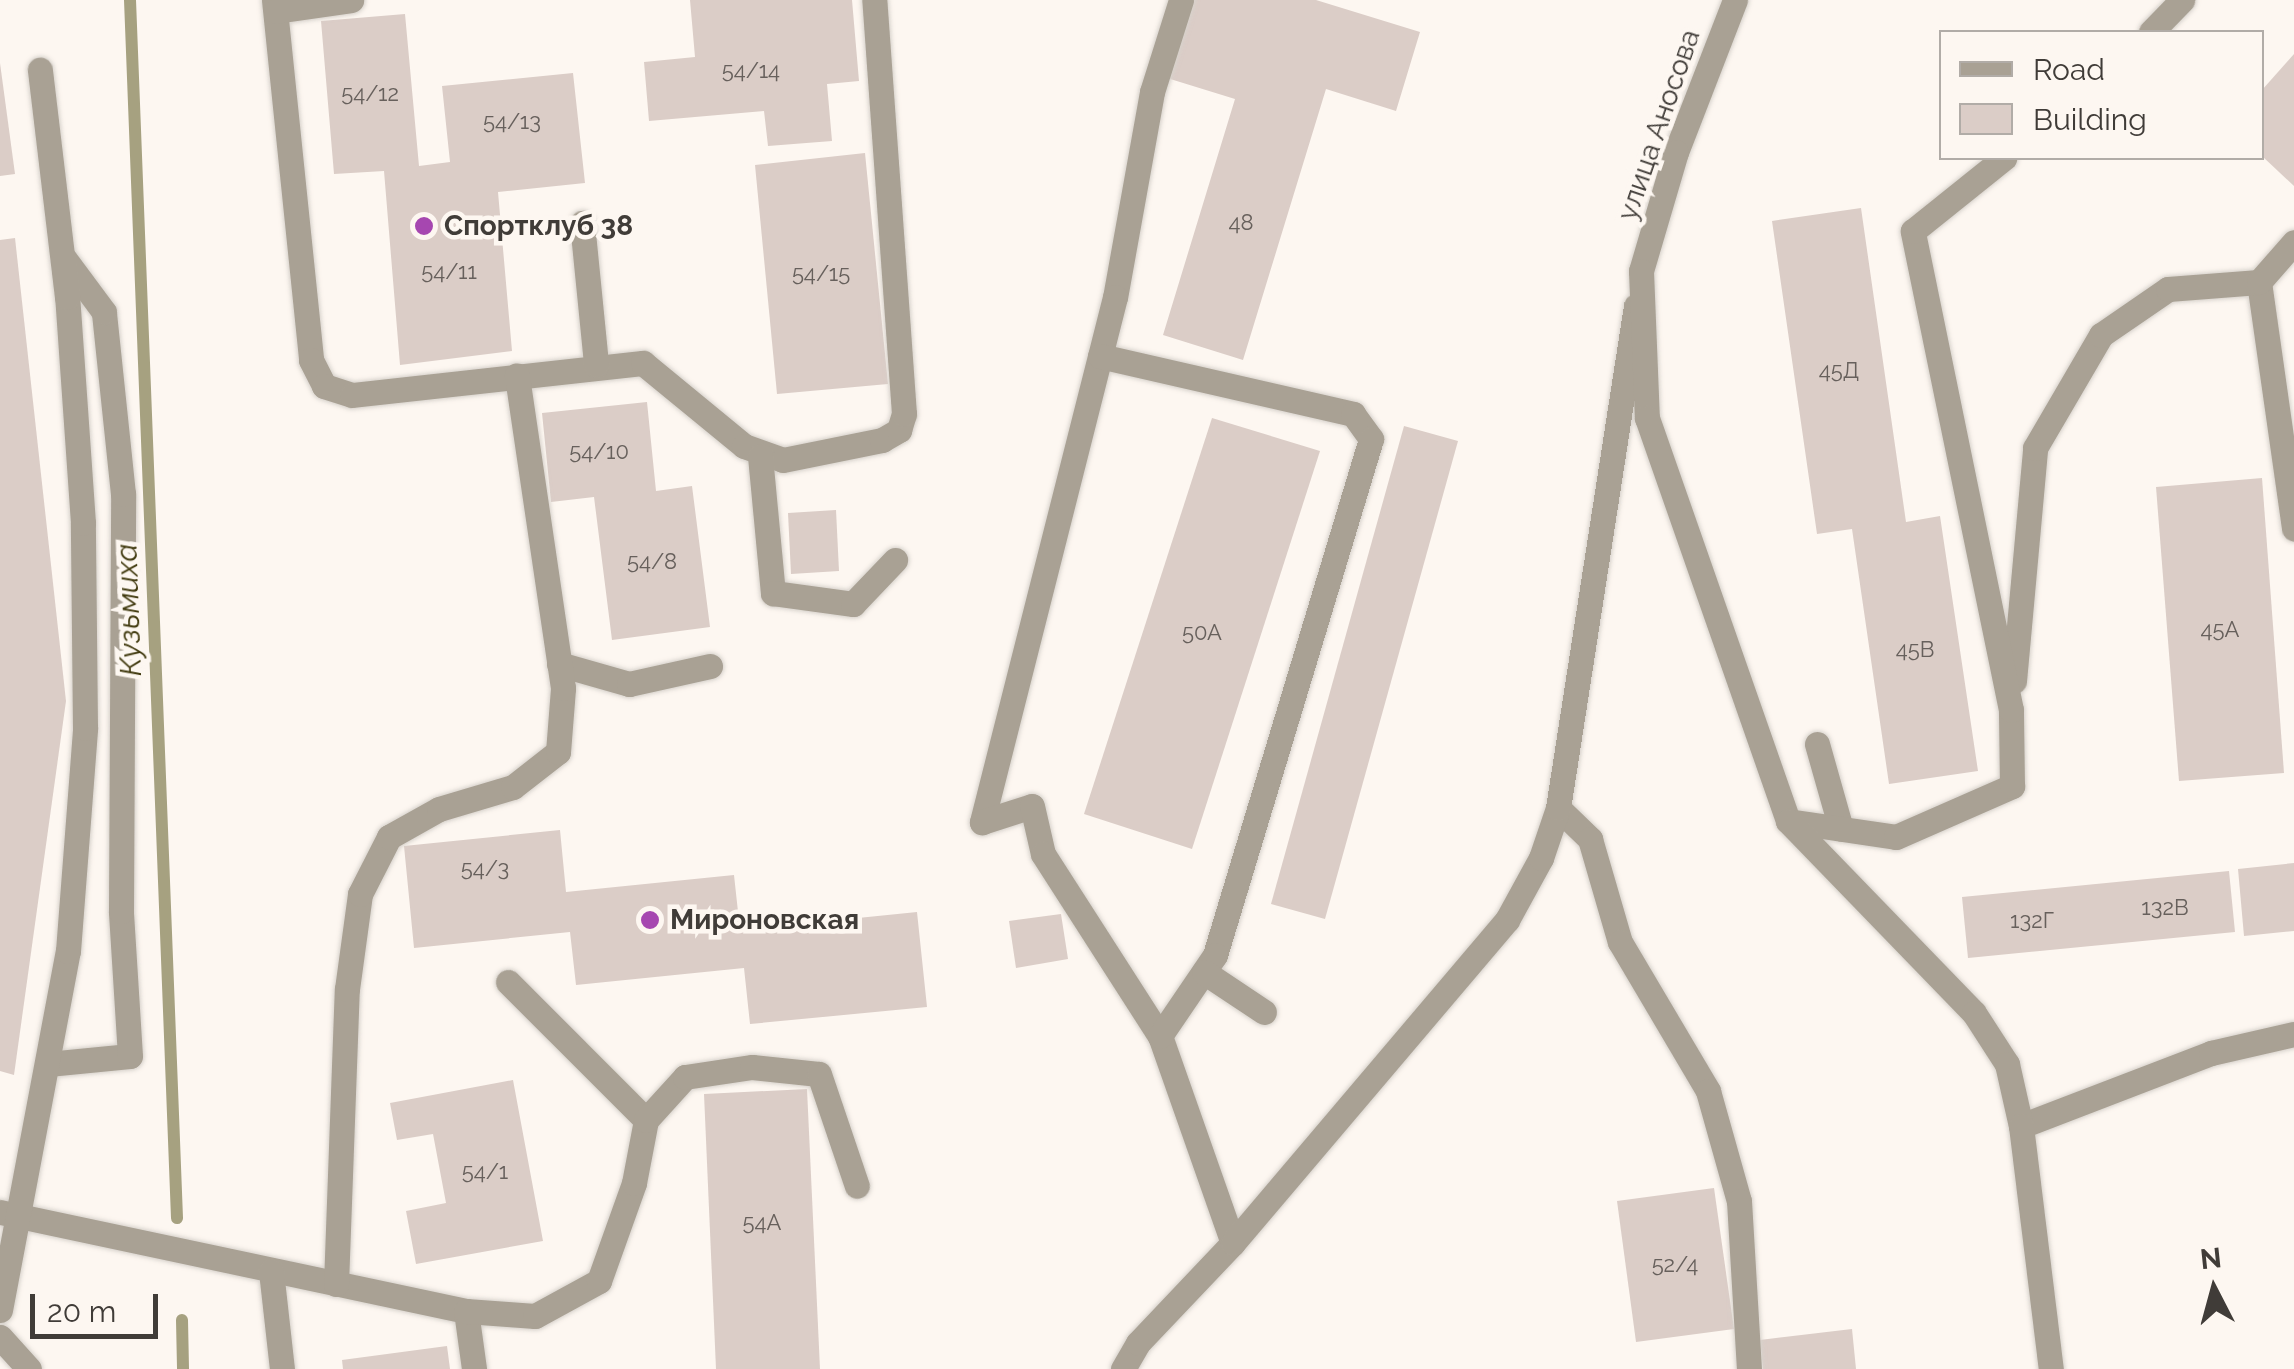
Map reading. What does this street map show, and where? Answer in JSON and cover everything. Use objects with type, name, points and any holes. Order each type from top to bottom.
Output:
[{"type":"street","points":[[351,0],[275,6],[311,360],[324,386],[352,396],[629,361],[656,368],[760,456],[782,460],[882,440],[899,430],[904,414],[874,0]]},
{"type":"street","points":[[1181,0],[1152,92],[1100,356],[982,822],[1032,806],[1043,854],[1160,1036],[1233,1243]]},
{"type":"street","name":"улица Аносова","points":[[1641,271],[1676,152],[1735,0]]},
{"type":"street","points":[[2153,30],[2182,0]]},
{"type":"street","points":[[0,1310],[10,1214],[48,1064],[68,951],[86,728],[83,522],[62,257],[40,70]]},
{"type":"street","points":[[2001,160],[1912,231],[2012,710]]},
{"type":"street","points":[[582,223],[596,364]]},
{"type":"street","points":[[1788,821],[1896,836],[2012,786],[2012,710],[2035,448],[2101,335],[2168,289],[2259,282],[2294,242]]},
{"type":"street","points":[[48,1064],[130,1056],[121,910],[123,494],[104,312],[62,257]]},
{"type":"street","points":[[1122,1369],[1138,1343],[1233,1243],[1508,920],[1541,858],[1558,808],[1641,271]]},
{"type":"street","points":[[1641,271],[1648,418],[1788,821],[1974,1013],[2007,1064],[2021,1126],[2051,1369]]},
{"type":"street","points":[[2259,282],[2294,529]]},
{"type":"street","points":[[1100,356],[1353,414],[1371,440],[1215,956],[1160,1036]]},
{"type":"street","points":[[336,1284],[347,989],[360,894],[389,837],[439,809],[513,787],[558,752],[559,664],[516,374]]},
{"type":"street","points":[[760,456],[773,594],[853,604],[895,560]]},
{"type":"street","points":[[559,664],[629,684],[710,666]]},
{"type":"street","points":[[1817,744],[1841,829]]},
{"type":"street","points":[[1558,808],[1590,839],[1620,942],[1708,1091],[1739,1200],[1748,1369]]},
{"type":"street","points":[[1204,972],[1264,1012]]},
{"type":"street","points":[[508,982],[646,1120]]},
{"type":"street","points":[[2021,1126],[2211,1053],[2294,1034]]},
{"type":"street","points":[[10,1214],[466,1312],[536,1316],[599,1281],[634,1184],[646,1120],[685,1077],[752,1067],[820,1074],[857,1186]]},
{"type":"street","points":[[270,1271],[282,1369]]},
{"type":"street","points":[[466,1312],[474,1369]]},
{"type":"street","points":[[0,1337],[29,1369]]},
{"type":"building","points":[[690,0],[852,0],[859,81],[827,84],[832,141],[768,146],[764,111],[649,121],[644,62],[695,57]]},
{"type":"building","points":[[1191,0],[1316,0],[1420,32],[1396,111],[1326,89],[1243,360],[1163,335],[1235,99],[1167,78]]},
{"type":"building","points":[[405,14],[419,166],[450,162],[442,86],[573,73],[585,183],[498,192],[512,351],[400,365],[384,171],[334,174],[321,21]]},
{"type":"building","points":[[2294,54],[2294,186],[2264,158],[2264,88]]},
{"type":"building","points":[[0,63],[15,174],[0,176]]},
{"type":"building","points":[[865,153],[888,384],[777,394],[755,165]]},
{"type":"building","points":[[1861,208],[1906,522],[1940,516],[1978,771],[1889,784],[1852,529],[1817,534],[1772,221]]},
{"type":"building","points":[[15,238],[66,701],[14,1075],[0,1071],[0,240]]},
{"type":"building","points":[[647,402],[656,491],[692,486],[710,627],[612,640],[594,497],[551,502],[542,413]]},
{"type":"building","points":[[1212,418],[1320,451],[1192,849],[1084,814]]},
{"type":"building","points":[[1404,426],[1458,441],[1325,919],[1271,904]]},
{"type":"building","points":[[2262,478],[2284,773],[2179,781],[2156,487]]},
{"type":"building","points":[[836,510],[839,571],[791,574],[788,513]]},
{"type":"building","points":[[560,830],[566,892],[734,875],[740,930],[917,912],[927,1007],[750,1024],[744,968],[576,985],[570,932],[414,948],[404,846]]},
{"type":"building","points":[[2294,863],[2294,931],[2244,936],[2238,869]]},
{"type":"building","points":[[2229,871],[2235,932],[1968,958],[1962,897]]},
{"type":"building","points":[[1061,914],[1068,959],[1016,968],[1009,921]]},
{"type":"building","points":[[513,1080],[543,1241],[416,1264],[406,1211],[446,1203],[433,1134],[397,1140],[390,1103]]},
{"type":"building","points":[[807,1089],[820,1369],[716,1369],[704,1094]]},
{"type":"building","points":[[1714,1188],[1734,1329],[1636,1342],[1617,1201]]},
{"type":"building","points":[[1852,1329],[1856,1369],[1763,1369],[1760,1340]]},
{"type":"building","points":[[447,1346],[450,1369],[343,1369],[342,1360]]},
{"type":"waterway","name":"Кузьмиха","points":[[130,0],[177,1218]]},
{"type":"waterway","name":"Кузьмиха","points":[[182,1320],[183,1369]]},
{"type":"place","name":"Спортклуб 38","points":[[424,226]]},
{"type":"place","name":"Мироновская","points":[[650,920]]}]
